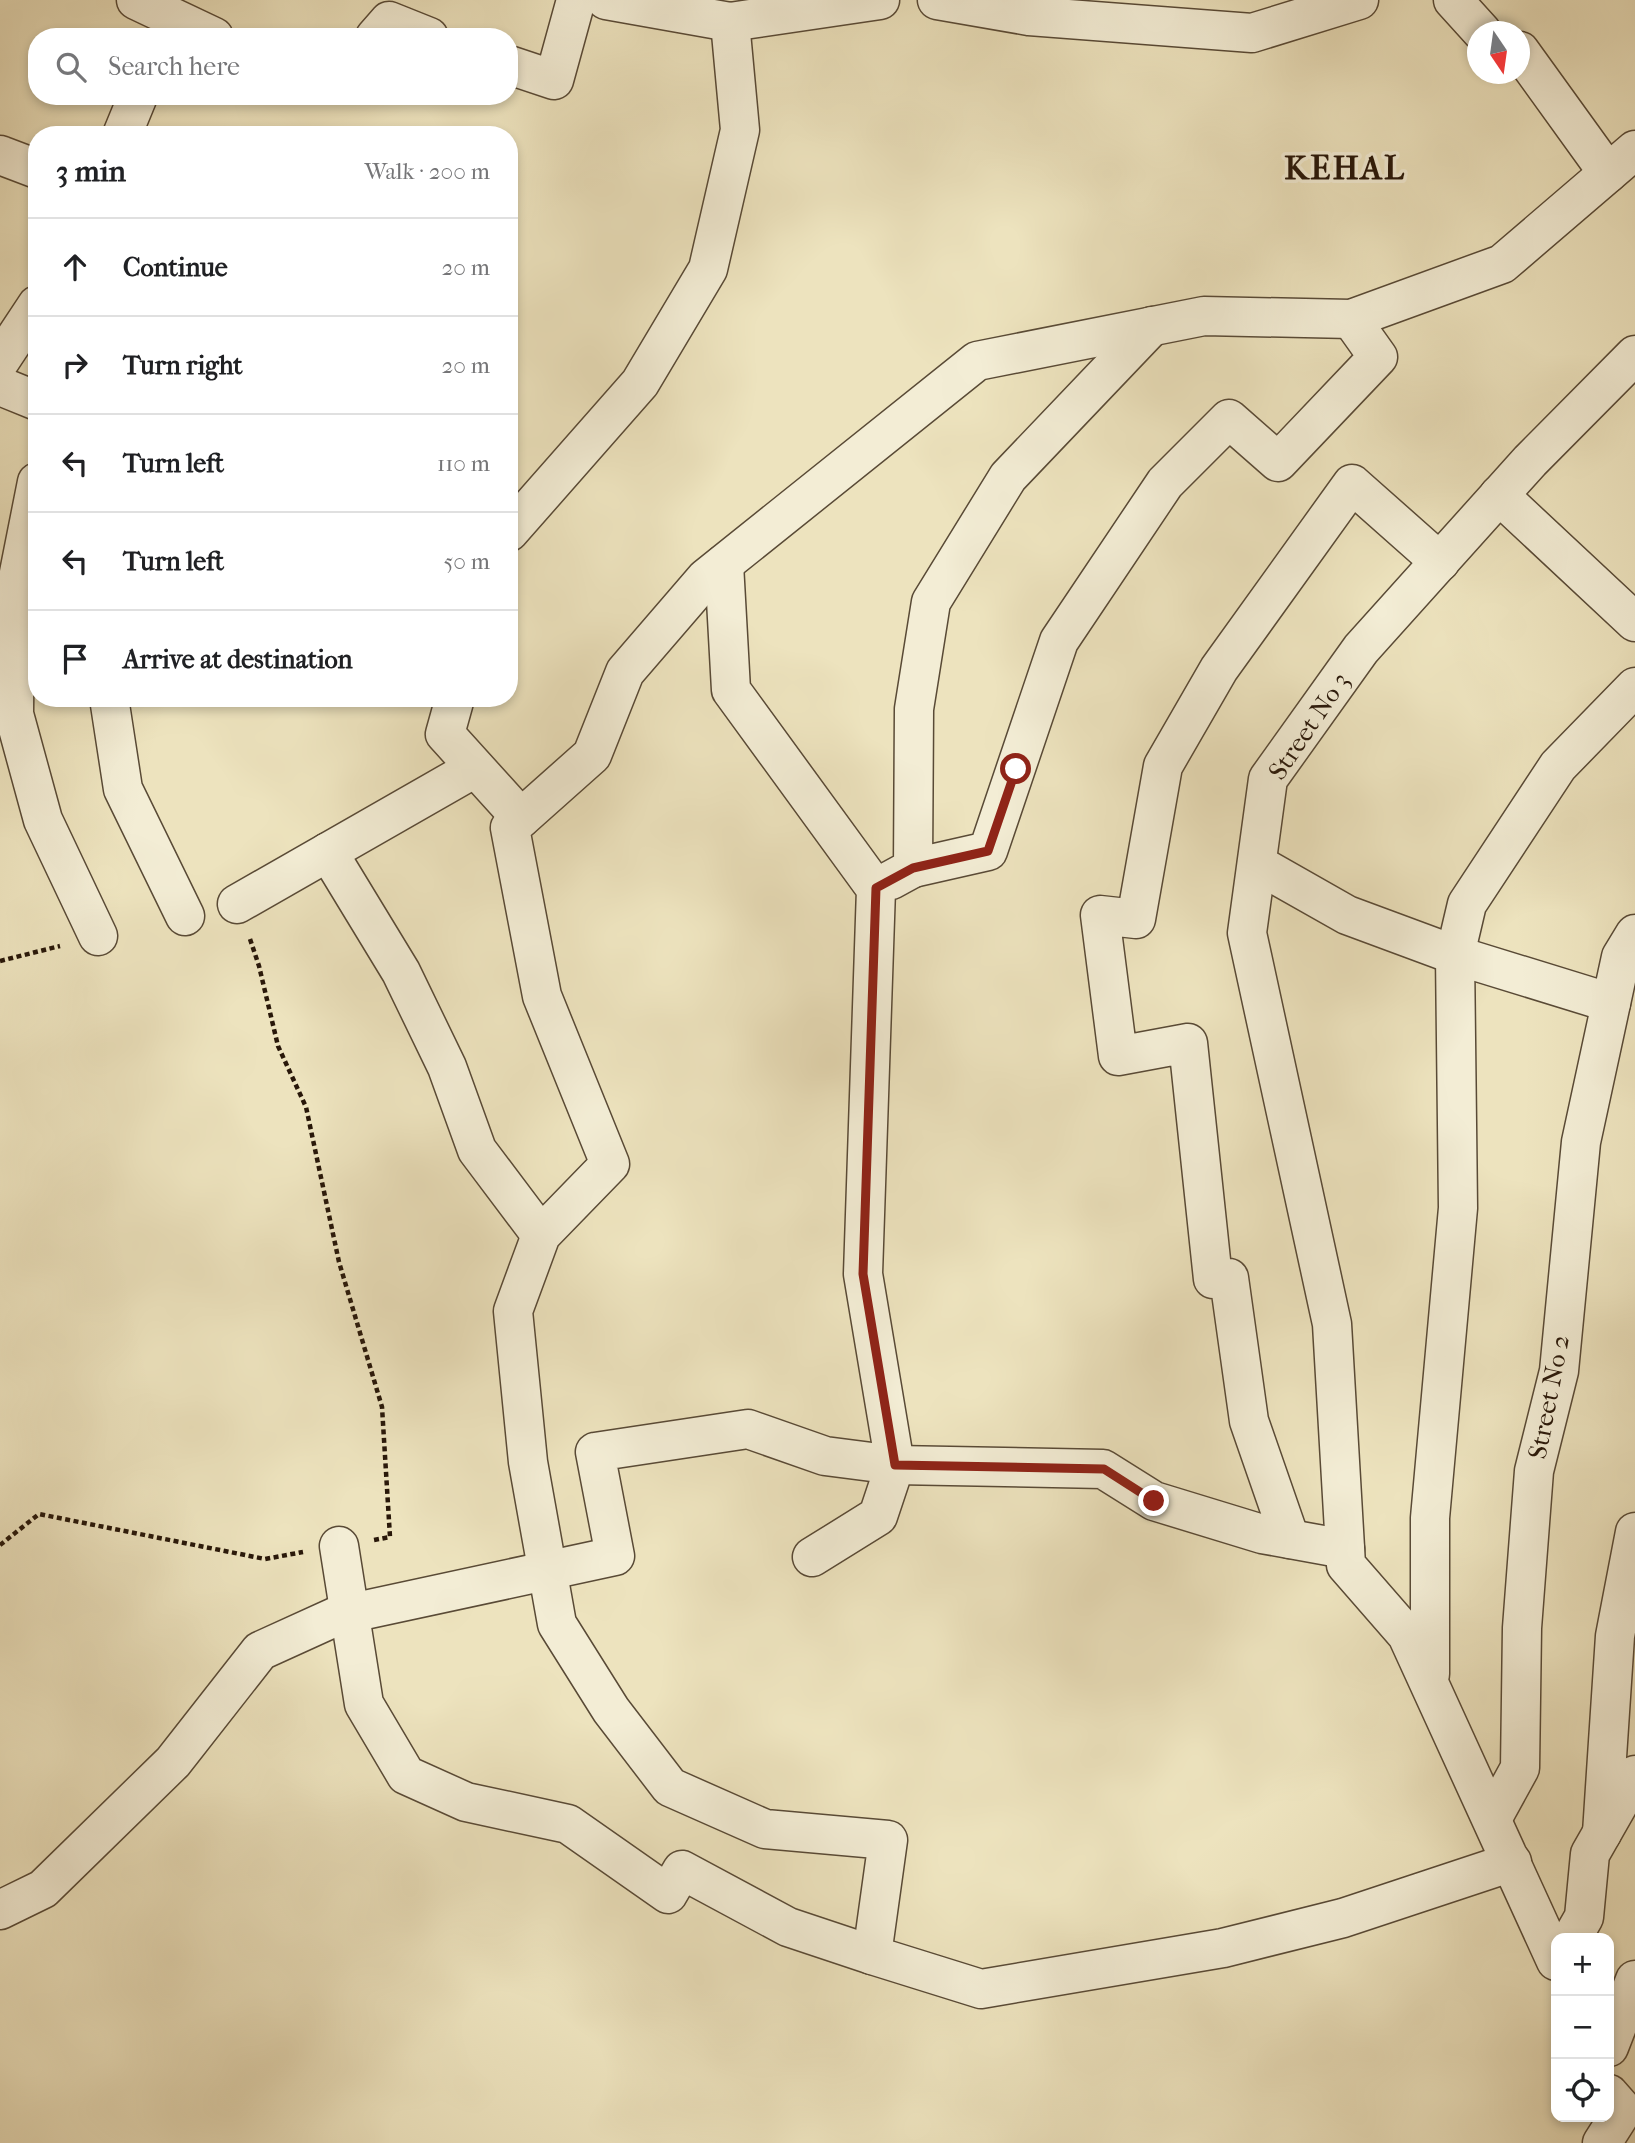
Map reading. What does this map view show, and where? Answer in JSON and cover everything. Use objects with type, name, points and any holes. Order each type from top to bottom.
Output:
[{"type":"street","points":[[136,0],[167,27]]},
{"type":"street","points":[[518,68],[554,80],[576,0]]},
{"type":"street","points":[[606,0],[717,11],[880,0]]},
{"type":"street","points":[[937,0],[1029,16],[1252,33],[1359,0]]},
{"type":"street","points":[[1432,0],[1439,0]]},
{"type":"street","points":[[1453,0],[1472,21]]},
{"type":"street","points":[[518,522],[640,383],[708,269],[740,130],[717,11]]},
{"type":"street","points":[[383,28],[389,21],[406,28]]},
{"type":"street","points":[[872,1955],[888,1840],[765,1829],[670,1787],[611,1710],[557,1623],[528,1462],[513,1311],[541,1235],[610,1164],[542,996],[510,828],[592,755],[625,672],[706,578],[977,361],[1204,316],[1351,319],[1502,264],[1621,161],[1530,62]]},
{"type":"street","points":[[125,126],[134,105]]},
{"type":"street","points":[[0,155],[28,166]]},
{"type":"street","points":[[0,361],[28,319]]},
{"type":"street","points":[[876,888],[913,868],[988,851],[1059,641],[1165,483],[1229,419],[1278,462],[1378,357],[1351,319]]},
{"type":"street","points":[[913,868],[914,709],[931,602],[1008,477],[1152,326]]},
{"type":"street","name":"Street No 3","points":[[1345,1549],[1332,1324],[1247,933],[1268,779],[1361,649],[1499,495],[1635,355]]},
{"type":"street","points":[[0,386],[28,397]]},
{"type":"street","points":[[1290,1539],[1249,1421],[1229,1278],[1213,1279],[1188,1043],[1118,1056],[1100,915],[1136,919],[1163,766],[1219,668],[1352,484],[1440,562]]},
{"type":"street","points":[[1499,495],[1635,622]]},
{"type":"street","points":[[28,527],[15,593],[14,714],[43,820],[98,936]]},
{"type":"street","points":[[724,564],[731,690],[876,888],[863,1274],[895,1465],[878,1516],[812,1557]]},
{"type":"street","points":[[1430,1684],[1430,1518],[1458,1208],[1455,955],[1467,904],[1558,766],[1635,687]]},
{"type":"street","points":[[109,707],[123,789],[185,916]]},
{"type":"street","points":[[452,707],[445,734],[521,818]]},
{"type":"street","points":[[237,904],[475,768]]},
{"type":"street","points":[[328,852],[401,972],[447,1067],[477,1150],[541,1235]]},
{"type":"street","points":[[1257,864],[1347,915],[1455,955],[1611,1003]]},
{"type":"street","name":"Street No 2","points":[[1493,1819],[1520,1768],[1522,1628],[1534,1471],[1559,1371],[1581,1142],[1621,957],[1635,934]]},
{"type":"street","points":[[0,1910],[43,1889],[173,1762],[260,1651],[349,1613],[615,1556],[595,1452],[748,1429],[825,1456],[895,1465],[1104,1469],[1154,1501],[1262,1534],[1345,1549],[1346,1565],[1407,1635],[1551,1950]]},
{"type":"street","points":[[1602,1833],[1615,1636],[1635,1532]]},
{"type":"street","points":[[339,1546],[364,1704],[406,1775],[466,1802],[568,1824],[668,1894],[682,1870],[789,1927],[981,1989],[1223,1948],[1343,1918],[1512,1861]]},
{"type":"street","points":[[1575,1933],[1584,1917],[1590,1854],[1635,1775]]},
{"type":"street","points":[[1602,2143],[1623,2110],[1614,2100]]},
{"type":"path","points":[[0,1545],[39,1514],[265,1559],[390,1537],[382,1406],[339,1262],[306,1107],[278,1046],[259,966],[237,904]]},
{"type":"path","points":[[0,961],[98,936]]},
{"type":"district","name":"KEHAL","points":[[1345,168]]},
{"type":"route","points":[[1016,769],[988,851],[913,868],[876,888],[863,1274],[895,1465],[1104,1469],[1154,1501]]}]
